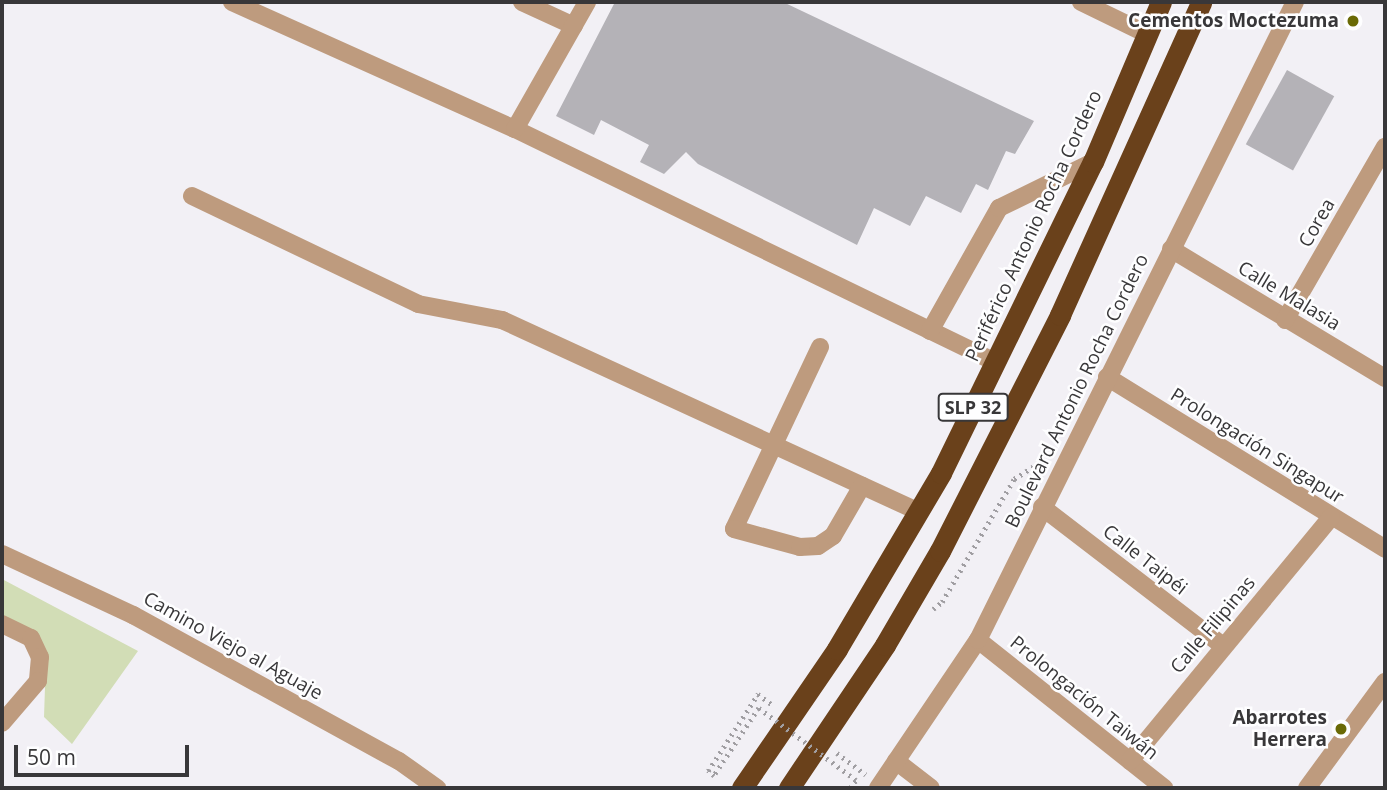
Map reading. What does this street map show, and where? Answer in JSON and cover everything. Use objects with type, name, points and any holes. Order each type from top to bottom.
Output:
[{"type":"highway","name":"Periférico Antonio Rocha Cordero","points":[[743,788],[837,649],[918,511],[1093,162],[1161,2]]},
{"type":"highway","name":"SLP 32","points":[[789,788],[822,742],[940,551],[1060,315],[1201,2]]},
{"type":"street","points":[[232,2],[515,129],[995,362]]},
{"type":"street","points":[[522,2],[574,26]]},
{"type":"street","points":[[515,129],[587,2]]},
{"type":"street","points":[[1081,2],[1147,34]]},
{"type":"street","name":"Boulevard Antonio Rocha Cordero","points":[[873,782],[896,761],[978,640],[1075,439],[1295,2]]},
{"type":"street","name":"Corea","points":[[1285,320],[1385,148]]},
{"type":"street","points":[[930,331],[999,208],[1093,162]]},
{"type":"street","points":[[192,196],[418,304],[502,320],[918,511]]},
{"type":"street","name":"Calle Malasia","points":[[1171,249],[1385,378]]},
{"type":"street","points":[[820,347],[776,446],[734,529],[800,547],[818,546],[832,536],[862,485]]},
{"type":"street","name":"Prolongación Singapur","points":[[1107,377],[1385,549]]},
{"type":"street","name":"Calle Taipéi","points":[[1042,507],[1223,646]]},
{"type":"street","name":"Calle Filipinas","points":[[1130,761],[1331,517]]},
{"type":"street","name":"Camino Viejo al Aguaje","points":[[2,554],[145,622],[399,761],[437,788]]},
{"type":"street","points":[[2,624],[32,638],[40,657],[37,681],[2,723]]},
{"type":"street","name":"Prolongación Taiwán","points":[[978,640],[1164,788]]},
{"type":"street","points":[[1307,788],[1385,682]]},
{"type":"street","points":[[896,761],[931,788]]},
{"type":"path","points":[[923,616],[943,602],[1014,478],[1075,439]]},
{"type":"path","points":[[758,694],[708,771],[714,776],[759,708],[856,780],[850,788]]},
{"type":"path","points":[[822,742],[873,782]]},
{"type":"green space","points":[[2,579],[138,651],[72,744],[44,717],[46,657],[2,619]]},
{"type":"building","points":[[615,2],[783,2],[1034,121],[1015,154],[1006,151],[988,190],[976,184],[961,213],[926,196],[910,226],[874,208],[857,245],[698,164],[686,152],[664,174],[640,162],[649,145],[601,120],[594,135],[556,116]]},
{"type":"building","points":[[1287,70],[1334,96],[1293,171],[1246,144]]},
{"type":"place","name":"Cementos Moctezuma","points":[[1353,21]]},
{"type":"place","name":"Abarrotes Herrera","points":[[1341,729]]}]
